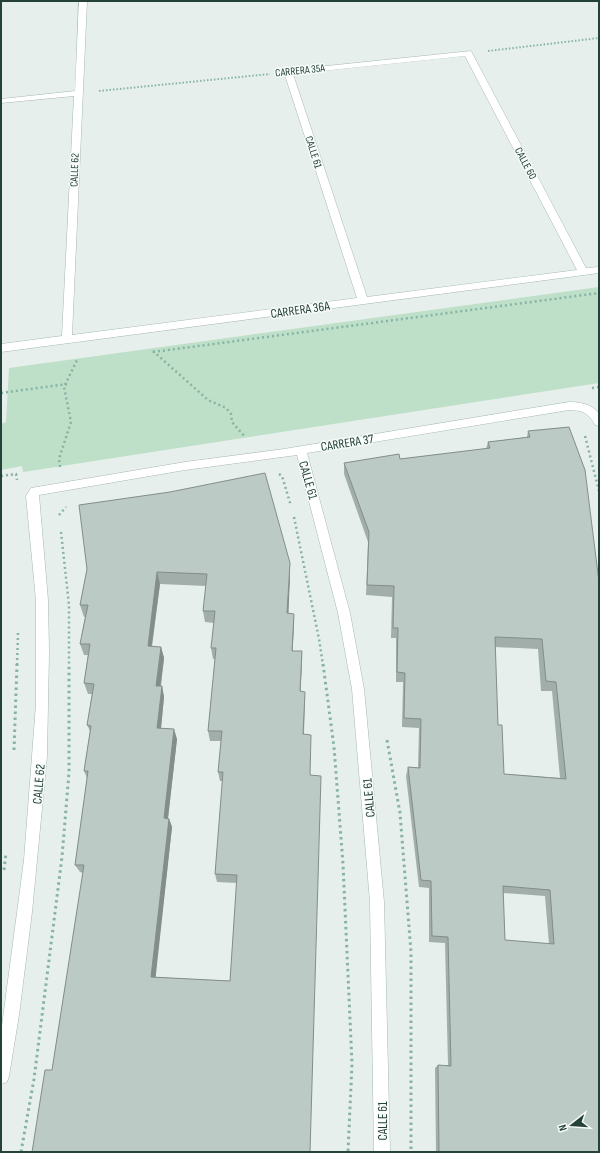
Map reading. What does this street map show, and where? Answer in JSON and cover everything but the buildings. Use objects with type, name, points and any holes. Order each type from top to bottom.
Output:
[{"type":"street","name":"CALLE 62","points":[[67,340],[77,93],[83,1]]},
{"type":"street","name":"CARRERA 35A","points":[[288,72],[468,53]]},
{"type":"street","name":"CALLE 60","points":[[468,53],[584,273]]},
{"type":"street","name":"CALLE 61","points":[[288,72],[363,301]]},
{"type":"street","points":[[1,101],[77,93]]},
{"type":"street","name":"CARRERA 36A","points":[[1,348],[599,270]]},
{"type":"street","name":"CARRERA 37","points":[[35,491],[62,485],[301,450],[569,406],[588,408],[594,413],[599,422]]},
{"type":"street","name":"CALLE 61","points":[[301,450],[344,614],[358,689],[377,902],[382,1152]]},
{"type":"street","name":"CALLE 62","points":[[1,1076],[19,959],[32,854],[43,717],[41,574],[32,496],[35,491]]},
{"type":"path","points":[[468,53],[599,38]]},
{"type":"path","name":"CARRERA 35A","points":[[77,93],[288,72]]},
{"type":"path","points":[[153,352],[599,293]]},
{"type":"path","points":[[66,507],[59,459],[71,422],[64,388],[78,357],[72,358],[67,340]]},
{"type":"path","points":[[153,352],[154,347]]},
{"type":"path","points":[[153,352],[208,400],[226,408],[231,414],[232,422],[260,456],[270,473],[278,473],[282,476],[293,513],[319,639],[334,747],[343,864],[352,1064],[348,1152]]},
{"type":"path","points":[[1,393],[67,384]]},
{"type":"path","points":[[584,433],[599,491]]},
{"type":"path","points":[[1,476],[16,474],[17,482]]},
{"type":"path","points":[[58,520],[59,513],[66,507],[71,506]]},
{"type":"path","points":[[21,1152],[34,1079],[62,857],[69,772],[69,606],[59,526]]},
{"type":"path","points":[[14,757],[18,628]]},
{"type":"path","points":[[386,732],[400,813],[411,952],[411,1152]]},
{"type":"path","points":[[4,872],[6,849]]},
{"type":"green space","points":[[599,287],[599,383],[23,472],[22,466],[1,470],[1,424],[6,422],[9,368]]}]
